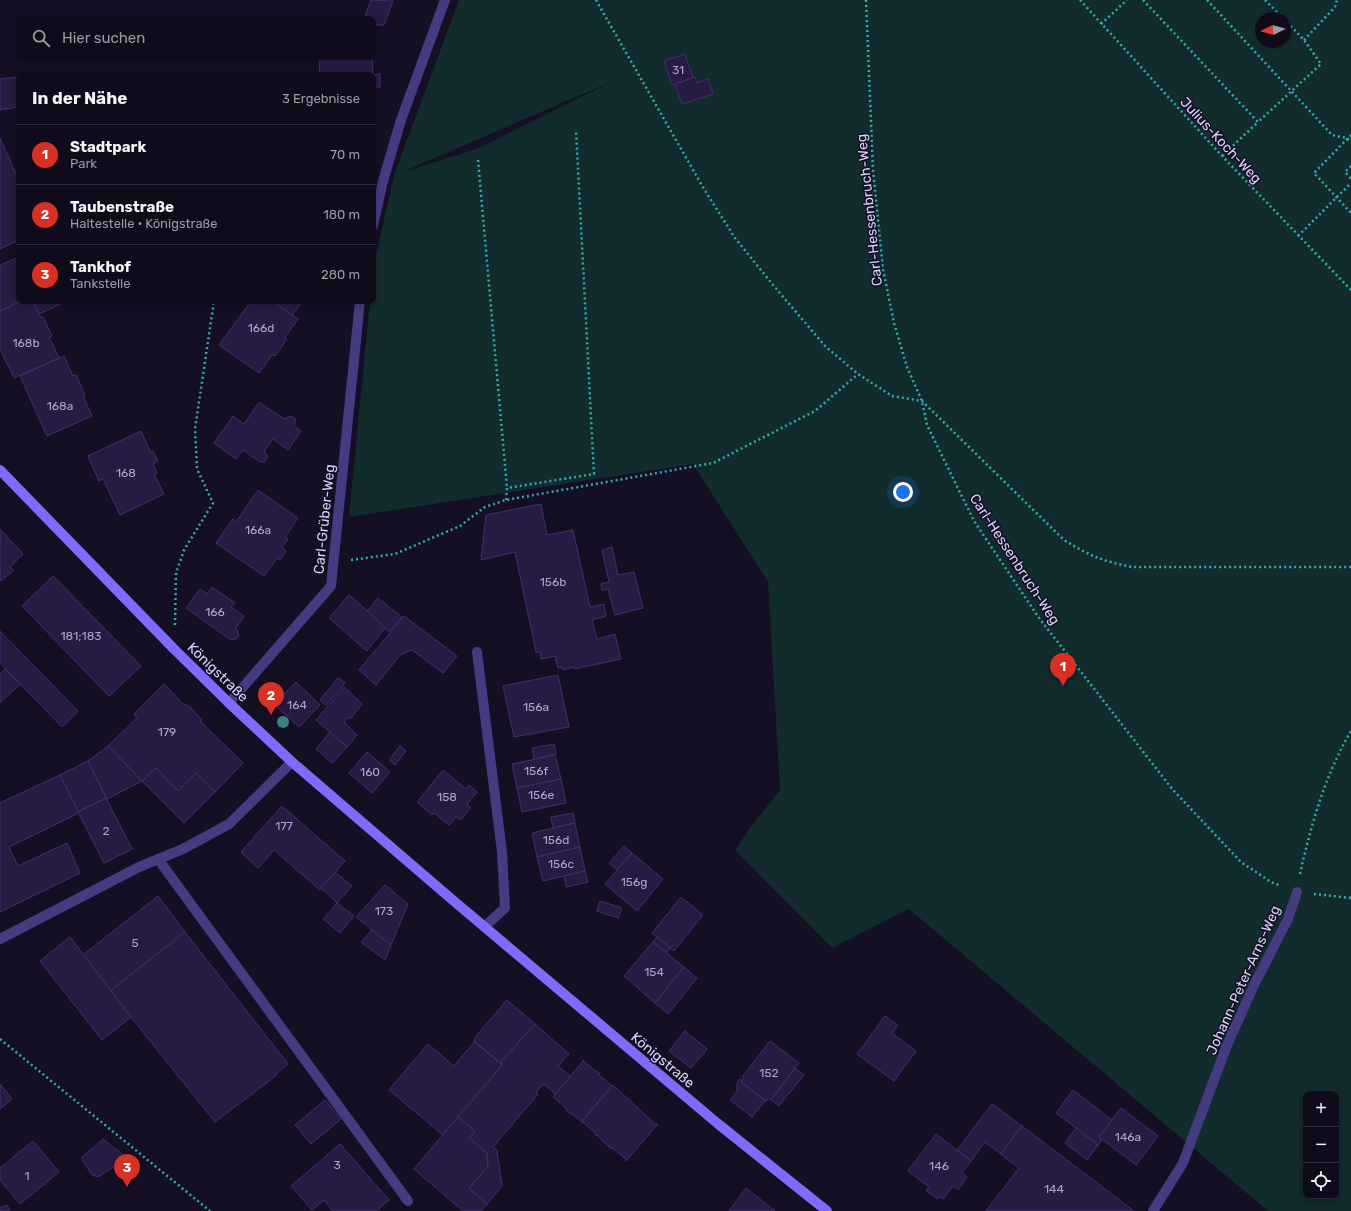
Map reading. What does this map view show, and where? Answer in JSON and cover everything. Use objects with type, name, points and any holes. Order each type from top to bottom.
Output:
[{"type":"main road","name":"Königstraße","points":[[0,470],[174,649],[292,762],[484,927],[717,1123],[827,1211]]},
{"type":"street","points":[[376,212],[383,181],[401,120],[445,0]]},
{"type":"street","name":"Carl-Grüber-Weg","points":[[229,703],[331,586],[335,563],[360,304]]},
{"type":"street","points":[[477,652],[502,852],[506,908],[484,927]]},
{"type":"street","points":[[0,939],[158,859],[208,837],[229,824],[292,762]]},
{"type":"street","points":[[158,859],[408,1201]]},
{"type":"street","name":"Johann-Peter-Arns-Weg","points":[[1153,1211],[1183,1163],[1227,1045],[1255,983],[1288,919],[1297,892]]},
{"type":"path","points":[[596,0],[704,189],[735,238],[797,314],[825,346],[858,374],[892,396],[922,401],[1064,540],[1089,556],[1109,562],[1132,566],[1351,567]]},
{"type":"path","name":"Carl-Hessenbruch-Weg","points":[[866,0],[873,170],[883,269],[894,323],[907,367],[922,401],[927,424],[974,521],[1039,618],[1173,790],[1241,862],[1271,882],[1297,892],[1351,898]]},
{"type":"path","name":"Julius-Koch-Weg","points":[[1080,0],[1222,156],[1351,290]]},
{"type":"path","points":[[1102,24],[1127,0]]},
{"type":"path","points":[[1143,0],[1258,122]]},
{"type":"path","points":[[1207,0],[1332,135],[1348,138],[1351,142]]},
{"type":"path","points":[[1265,0],[1277,12]]},
{"type":"path","points":[[1304,40],[1335,7],[1338,0]]},
{"type":"path","points":[[1222,156],[1293,92],[1321,64],[1304,40],[1291,26]]},
{"type":"path","points":[[507,488],[594,474],[576,130]]},
{"type":"path","points":[[1351,135],[1314,173],[1351,212]]},
{"type":"path","points":[[478,160],[507,488],[506,500]]},
{"type":"path","points":[[1351,166],[1345,172],[1351,179]]},
{"type":"path","points":[[1298,236],[1351,183]]},
{"type":"path","points":[[174,649],[176,573],[184,550],[213,503],[197,469],[195,429],[214,304]]},
{"type":"path","points":[[335,563],[395,554],[460,526],[485,507],[506,500],[713,463],[815,411],[858,374]]},
{"type":"path","points":[[1297,892],[1314,818],[1326,784],[1351,731]]},
{"type":"path","points":[[0,1040],[210,1211]]},
{"type":"green space","points":[[459,0],[1351,0],[1351,1211],[1268,1211],[909,909],[832,948],[735,850],[780,790],[768,582],[693,464],[349,517],[370,304],[376,304],[376,256],[394,175]],"holes":[[[613,81],[479,148],[400,173]]]},
{"type":"building","points":[[371,0],[393,1],[384,25],[376,25],[376,16],[365,16]]},
{"type":"building","points":[[685,54],[693,78],[672,85],[664,61]]},
{"type":"building","points":[[319,60],[372,60],[373,72],[320,72]]},
{"type":"building","points":[[380,74],[380,87],[376,87],[376,75]]},
{"type":"building","points":[[16,77],[16,107],[0,110],[0,79]]},
{"type":"building","points":[[695,77],[697,83],[708,79],[713,94],[682,104],[675,84]]},
{"type":"building","points":[[0,138],[16,174],[16,241],[0,249]]},
{"type":"building","points":[[16,258],[16,303],[0,311],[0,265]]},
{"type":"building","points":[[16,303],[34,304],[41,318],[43,317],[52,336],[49,337],[59,358],[14,378],[0,349],[0,311]]},
{"type":"building","points":[[34,304],[61,304],[39,314]]},
{"type":"building","points":[[249,304],[276,304],[298,319],[285,337],[287,339],[275,356],[272,355],[259,373],[219,345]]},
{"type":"building","points":[[276,304],[301,304],[292,315]]},
{"type":"building","points":[[64,356],[73,376],[76,375],[92,416],[47,436],[20,376]]},
{"type":"building","points":[[259,402],[284,419],[291,416],[296,419],[294,426],[301,431],[288,450],[273,439],[264,451],[268,457],[264,462],[260,462],[243,450],[236,459],[214,443],[233,416],[244,424]]},
{"type":"building","points":[[141,431],[151,453],[153,451],[158,461],[153,464],[157,473],[154,474],[164,494],[120,515],[103,479],[99,481],[88,456]]},
{"type":"building","points":[[258,490],[298,518],[285,537],[288,539],[282,547],[286,551],[280,560],[277,558],[264,576],[216,543],[233,519],[236,522]]},
{"type":"building","points":[[541,504],[547,535],[573,530],[590,607],[604,604],[606,616],[592,620],[597,639],[615,634],[621,659],[563,670],[562,667],[558,668],[555,656],[541,659],[540,652],[536,652],[515,552],[481,560],[486,515]]},
{"type":"building","points":[[0,529],[23,554],[10,567],[14,570],[1,581],[0,580]]},
{"type":"building","points":[[612,547],[618,575],[634,572],[643,608],[615,615],[608,589],[602,590],[601,584],[609,582],[602,550]]},
{"type":"building","points":[[53,576],[141,666],[109,696],[22,606]]},
{"type":"building","points":[[212,587],[235,603],[231,607],[244,616],[236,628],[239,635],[236,639],[231,640],[186,608],[200,589],[207,594]]},
{"type":"building","points":[[349,595],[386,627],[367,651],[329,618]]},
{"type":"building","points":[[378,598],[402,617],[389,632],[367,611]]},
{"type":"building","points":[[404,616],[457,656],[443,673],[412,650],[401,654],[376,685],[359,670]]},
{"type":"building","points":[[0,631],[78,711],[62,727],[0,663]]},
{"type":"building","points":[[5,669],[20,684],[0,703],[0,674]]},
{"type":"building","points":[[558,675],[569,727],[514,737],[503,686]]},
{"type":"building","points":[[338,678],[345,683],[326,705],[320,700]]},
{"type":"building","points":[[296,682],[320,705],[299,727],[274,704]]},
{"type":"building","points":[[164,684],[182,703],[190,707],[202,720],[200,721],[243,763],[215,792],[196,773],[178,791],[156,768],[142,781],[108,746],[137,718],[134,714]]},
{"type":"building","points":[[344,687],[362,704],[350,719],[348,717],[344,722],[357,735],[347,747],[316,720]]},
{"type":"building","points":[[330,732],[347,747],[332,763],[316,749]]},
{"type":"building","points":[[554,744],[556,754],[534,759],[532,748]]},
{"type":"building","points":[[108,746],[142,781],[107,799],[88,761]]},
{"type":"building","points":[[400,746],[406,751],[395,765],[389,760]]},
{"type":"building","points":[[367,752],[390,772],[372,793],[349,773]]},
{"type":"building","points":[[555,755],[561,779],[517,788],[512,764]]},
{"type":"building","points":[[88,761],[106,798],[78,812],[60,775]]},
{"type":"building","points":[[156,768],[178,791],[196,773],[215,792],[184,823],[142,781]]},
{"type":"building","points":[[443,770],[466,789],[469,785],[477,792],[467,804],[471,808],[460,820],[456,817],[449,825],[434,813],[432,815],[417,802]]},
{"type":"building","points":[[60,775],[79,813],[9,847],[18,866],[67,843],[80,873],[0,912],[0,803]]},
{"type":"building","points":[[561,779],[566,803],[522,812],[517,788]]},
{"type":"building","points":[[106,798],[132,849],[104,863],[78,812]]},
{"type":"building","points":[[282,806],[345,861],[320,890],[274,850],[258,868],[241,852]]},
{"type":"building","points":[[573,813],[575,823],[553,828],[551,817]]},
{"type":"building","points":[[575,823],[580,847],[537,857],[532,833]]},
{"type":"building","points":[[624,846],[632,853],[617,870],[609,863]]},
{"type":"building","points":[[580,847],[585,871],[543,881],[537,857]]},
{"type":"building","points":[[632,853],[663,879],[637,911],[605,884]]},
{"type":"building","points":[[585,871],[588,882],[566,887],[564,876]]},
{"type":"building","points":[[335,872],[352,886],[337,903],[321,888]]},
{"type":"building","points":[[385,885],[408,904],[391,945],[356,917]]},
{"type":"building","points":[[158,896],[185,932],[110,991],[83,955]]},
{"type":"building","points":[[681,897],[703,915],[674,951],[652,933]]},
{"type":"building","points":[[600,901],[622,908],[618,918],[597,911]]},
{"type":"building","points":[[337,903],[354,916],[340,933],[323,919]]},
{"type":"building","points":[[372,930],[391,945],[385,960],[361,942]]},
{"type":"building","points":[[185,932],[288,1064],[276,1074],[277,1075],[215,1122],[110,991]]},
{"type":"building","points":[[70,937],[131,1017],[102,1040],[40,961]]},
{"type":"building","points":[[657,937],[670,948],[666,953],[653,942]]},
{"type":"building","points":[[653,942],[684,967],[655,1003],[624,976]]},
{"type":"building","points":[[684,967],[697,978],[668,1014],[655,1003]]},
{"type":"building","points":[[507,1000],[535,1024],[501,1062],[502,1064],[474,1041],[476,1036]]},
{"type":"building","points":[[885,1016],[898,1025],[892,1033],[916,1051],[894,1081],[857,1054]]},
{"type":"building","points":[[535,1024],[569,1054],[558,1066],[571,1077],[555,1094],[544,1084],[536,1092],[538,1094],[493,1147],[497,1150],[502,1186],[487,1204],[469,1188],[488,1166],[487,1153],[469,1138],[475,1131],[458,1117],[503,1064],[501,1062]]},
{"type":"building","points":[[685,1031],[707,1049],[691,1068],[669,1051]]},
{"type":"building","points":[[770,1041],[799,1063],[771,1100],[768,1098],[766,1101],[741,1082],[744,1079],[742,1077]]},
{"type":"building","points":[[474,1042],[502,1065],[443,1135],[389,1090],[428,1044],[454,1066]]},
{"type":"building","points":[[584,1060],[584,1062],[600,1074],[599,1075],[612,1086],[581,1121],[566,1110],[567,1109],[553,1097]]},
{"type":"building","points":[[795,1068],[804,1075],[779,1106],[771,1100]]},
{"type":"building","points":[[740,1079],[742,1080],[741,1082],[765,1101],[752,1117],[730,1100],[737,1091],[737,1083]]},
{"type":"building","points":[[0,1084],[12,1099],[0,1109]]},
{"type":"building","points":[[613,1085],[655,1124],[658,1124],[626,1161],[626,1159],[612,1148],[611,1149],[597,1135],[596,1136],[596,1134],[583,1122],[581,1123]]},
{"type":"building","points":[[1073,1090],[1112,1120],[1099,1137],[1102,1139],[1098,1145],[1056,1113]]},
{"type":"building","points":[[325,1100],[341,1119],[311,1144],[295,1125]]},
{"type":"building","points":[[992,1104],[1022,1126],[1001,1154],[985,1142],[971,1161],[957,1150]]},
{"type":"building","points":[[1121,1108],[1158,1136],[1136,1165],[1099,1137]]},
{"type":"building","points":[[458,1117],[475,1131],[469,1138],[487,1153],[488,1166],[469,1188],[487,1204],[481,1211],[463,1211],[414,1169]]},
{"type":"building","points":[[1022,1126],[1134,1211],[986,1211],[1019,1168],[1001,1154]]},
{"type":"building","points":[[1076,1128],[1098,1145],[1087,1160],[1065,1143]]},
{"type":"building","points":[[936,1134],[971,1161],[962,1173],[967,1177],[958,1190],[953,1186],[943,1199],[940,1196],[938,1199],[926,1191],[929,1187],[908,1171]]},
{"type":"building","points":[[103,1139],[127,1158],[98,1177],[92,1175],[81,1158]]},
{"type":"building","points":[[33,1141],[59,1172],[20,1204],[0,1180],[0,1168]]},
{"type":"building","points":[[340,1144],[389,1200],[376,1211],[333,1211],[324,1200],[312,1210],[291,1186]]},
{"type":"building","points":[[746,1188],[775,1211],[729,1211]]},
{"type":"building","points":[[7,1205],[10,1211],[0,1211],[0,1208]]},
{"type":"place","name":"Stadtpark","points":[[1063,686]]},
{"type":"place","name":"Taubenstraße","points":[[271,715]]},
{"type":"place","name":"Tankhof","points":[[127,1187]]}]
